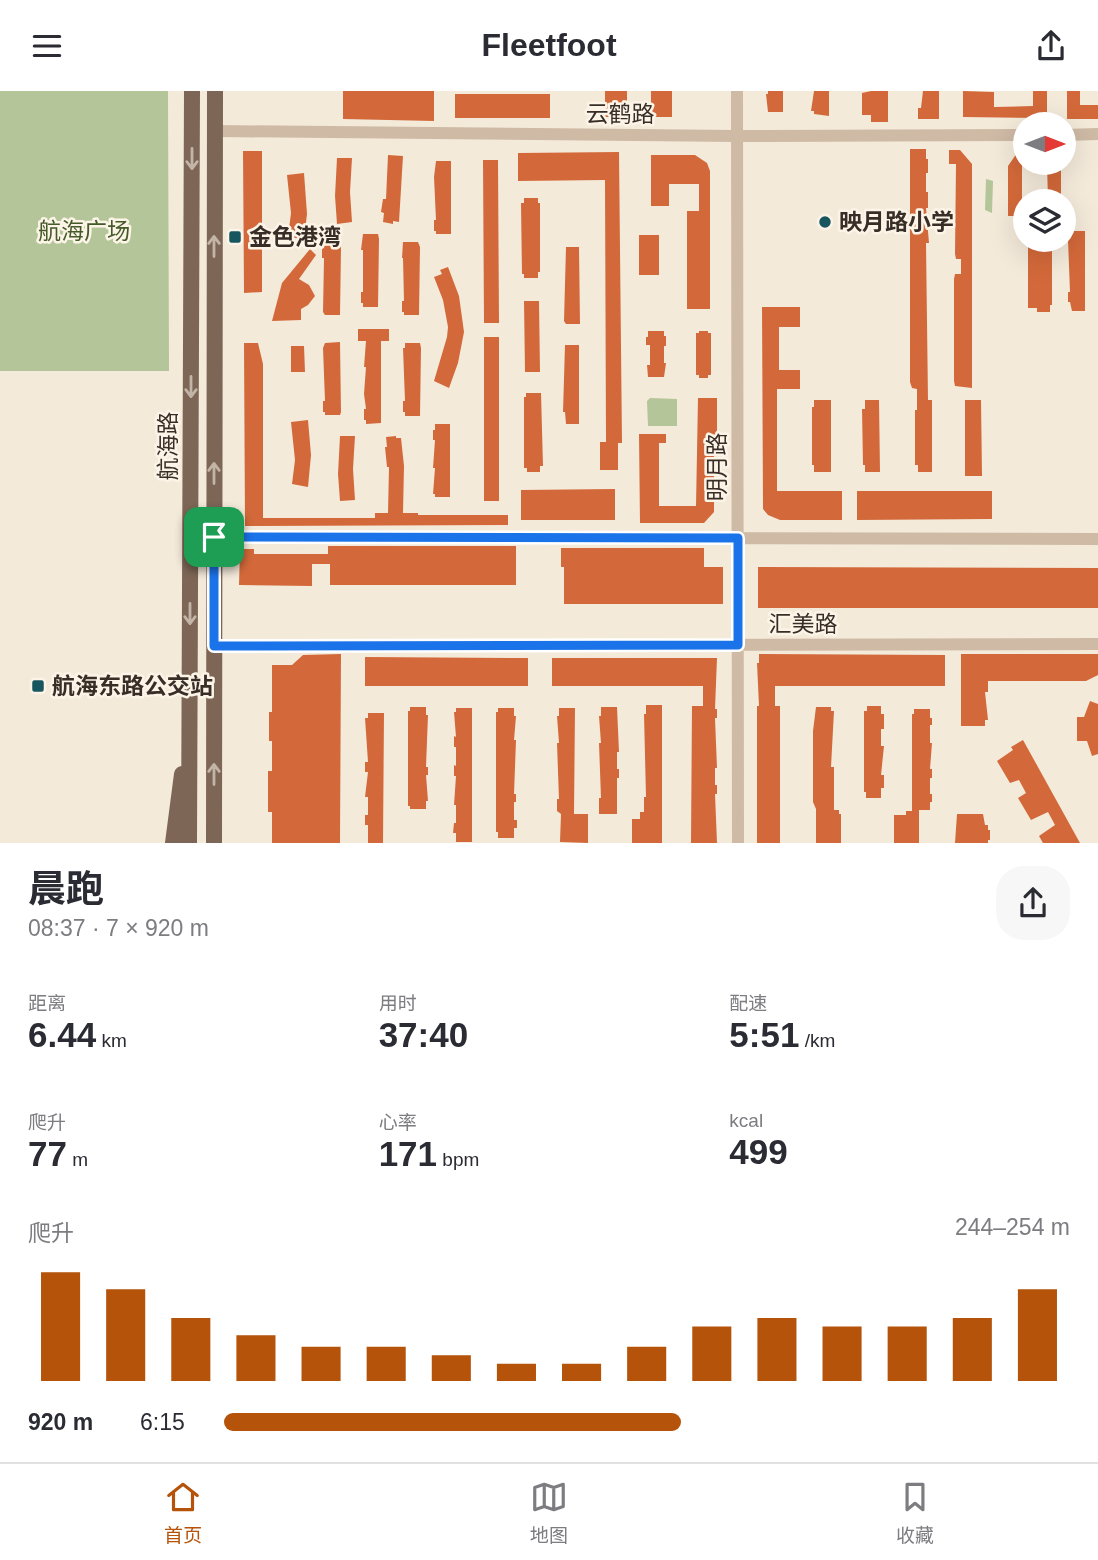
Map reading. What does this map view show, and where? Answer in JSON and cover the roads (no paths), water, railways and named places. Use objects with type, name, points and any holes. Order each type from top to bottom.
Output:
[{"type":"main road","name":"航海路","points":[[189,842],[192,91]]},
{"type":"main road","name":"航海路","points":[[214,842],[215,91]]},
{"type":"main road","points":[[173,842],[179,783],[189,748]]},
{"type":"street","name":"明月路","points":[[737,91],[738,842]]},
{"type":"street","name":"云鹤路","points":[[215,131],[737,136],[1013,135]]},
{"type":"street","points":[[1076,135],[1098,134]]},
{"type":"street","points":[[214,537],[1098,538]]},
{"type":"street","name":"汇美路","points":[[214,646],[1098,645]]},
{"type":"place","name":"映月路小学","points":[[825,222]]},
{"type":"place","name":"金色港湾","points":[[235,237]]},
{"type":"place","name":"航海东路公交站","points":[[38,686]]},
{"type":"park label","name":"航海广场","points":[[84,231]]}]
